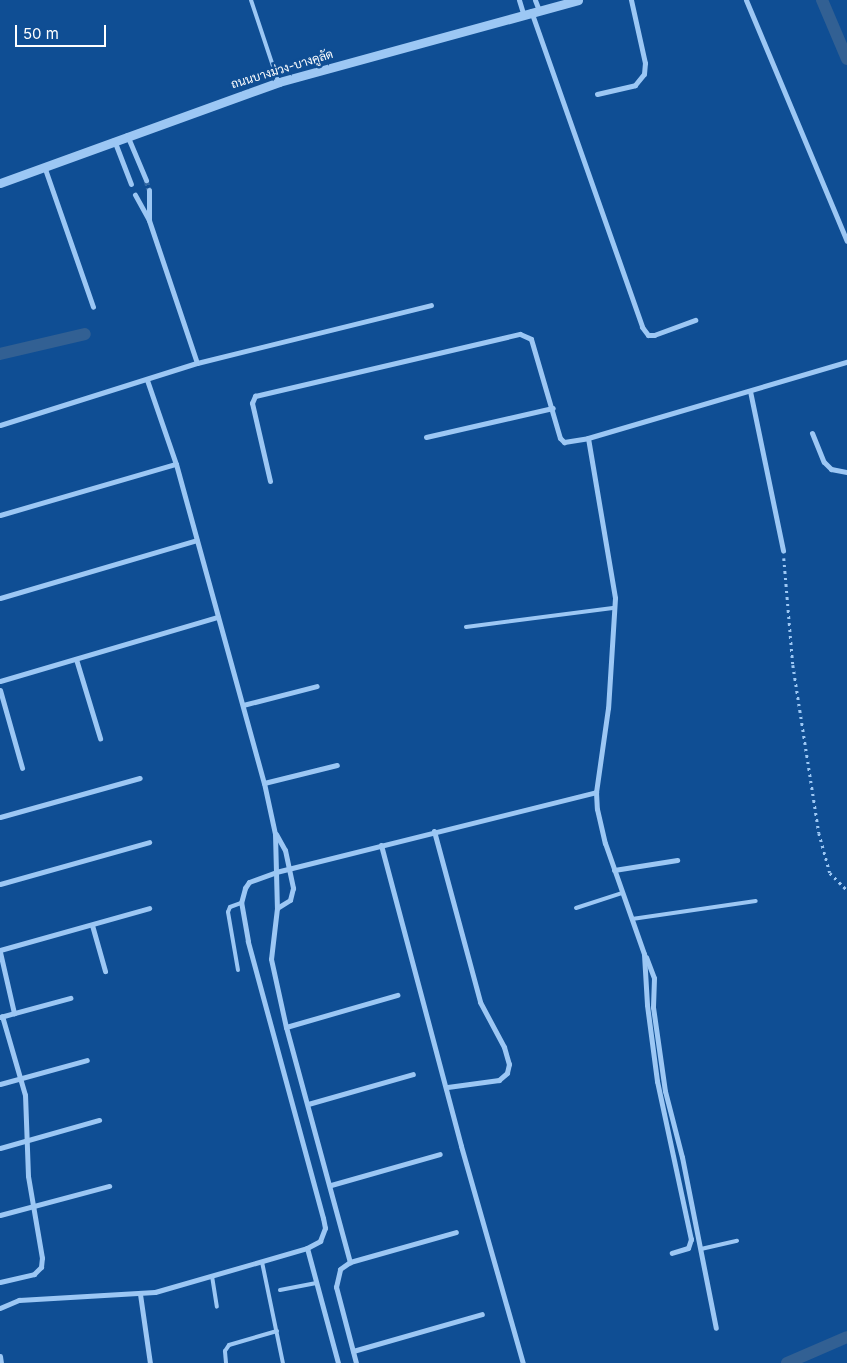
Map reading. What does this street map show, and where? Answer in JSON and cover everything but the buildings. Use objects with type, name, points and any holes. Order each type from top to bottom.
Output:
[{"type":"street","points":[[518,0],[532,8],[642,327],[648,335],[654,335],[695,320]]},
{"type":"street","name":"ถนนบางม่วง-บางคูลัด","points":[[0,183],[127,135],[278,82],[532,8],[578,0]]},
{"type":"street","points":[[597,94],[635,85],[644,74],[645,63],[631,0]]},
{"type":"street","points":[[746,0],[847,242]]},
{"type":"street","points":[[127,135],[146,180]]},
{"type":"street","points":[[114,140],[131,184]]},
{"type":"street","points":[[44,166],[93,307]]},
{"type":"street","points":[[149,190],[149,220]]},
{"type":"street","points":[[134,196],[149,220],[197,363]]},
{"type":"street","points":[[0,425],[197,363],[431,305]]},
{"type":"street","points":[[270,481],[252,404],[256,396],[520,334],[531,340],[562,440],[588,438],[847,362]]},
{"type":"street","points":[[147,380],[176,464],[264,783],[275,834],[277,908],[271,959],[286,1027],[331,1185],[350,1262]]},
{"type":"street","points":[[750,391],[783,551]]},
{"type":"street","points":[[426,437],[552,408]]},
{"type":"street","points":[[812,433],[824,462],[831,469],[847,472]]},
{"type":"street","points":[[588,438],[610,557],[613,608],[608,708],[596,792],[599,822],[622,893],[654,978],[653,1007],[665,1091],[682,1157],[716,1328]]},
{"type":"street","points":[[0,516],[176,464]]},
{"type":"street","points":[[0,598],[197,540]]},
{"type":"street","points":[[0,681],[218,617]]},
{"type":"street","points":[[76,659],[100,738]]},
{"type":"street","points":[[244,705],[317,686]]},
{"type":"street","points":[[0,690],[22,768]]},
{"type":"street","points":[[264,783],[338,765]]},
{"type":"street","points":[[0,817],[140,778]]},
{"type":"street","points":[[0,1308],[19,1300],[140,1294],[212,1276],[307,1248],[323,1236],[323,1218],[280,1064],[241,903],[249,882],[276,872],[434,831],[596,792]]},
{"type":"street","points":[[434,831],[480,1002],[504,1047],[509,1064],[507,1073],[499,1080],[446,1087]]},
{"type":"street","points":[[275,834],[285,850],[291,869],[293,896],[277,908]]},
{"type":"street","points":[[0,884],[148,842]]},
{"type":"street","points":[[382,845],[446,1087],[523,1363]]},
{"type":"street","points":[[614,870],[677,860]]},
{"type":"street","points":[[14,1013],[0,951],[149,908]]},
{"type":"street","points":[[92,925],[105,971]]},
{"type":"street","points":[[644,954],[647,1005],[657,1081],[691,1239],[688,1248],[672,1253]]},
{"type":"street","points":[[286,1027],[397,995]]},
{"type":"street","points":[[0,1282],[34,1274],[41,1267],[24,1142],[27,1111],[20,1078],[1,1017],[70,998]]},
{"type":"street","points":[[0,1084],[87,1060]]},
{"type":"street","points":[[308,1104],[413,1074]]},
{"type":"street","points":[[0,1148],[100,1120]]},
{"type":"street","points":[[331,1185],[440,1154]]},
{"type":"street","points":[[0,1215],[110,1186]]},
{"type":"street","points":[[356,1363],[335,1281],[340,1269],[350,1262],[456,1232]]},
{"type":"street","points":[[307,1248],[338,1363]]},
{"type":"street","points":[[140,1294],[150,1363]]},
{"type":"street","points":[[353,1351],[482,1314]]},
{"type":"street","points":[[0,1356],[1,1363]]},
{"type":"lane","points":[[251,0],[278,82]]},
{"type":"lane","points":[[466,627],[613,608]]},
{"type":"lane","points":[[576,908],[622,893]]},
{"type":"lane","points":[[632,919],[756,901]]},
{"type":"lane","points":[[238,970],[228,912],[230,906],[241,903]]},
{"type":"lane","points":[[701,1249],[737,1241]]},
{"type":"lane","points":[[262,1262],[283,1363]]},
{"type":"lane","points":[[212,1276],[217,1307]]},
{"type":"lane","points":[[280,1290],[316,1284]]},
{"type":"lane","points":[[226,1363],[225,1351],[229,1345],[277,1331]]},
{"type":"path","points":[[783,551],[793,665],[819,833],[830,873],[847,890]]},
{"type":"waterway","points":[[822,0],[847,59]]},
{"type":"waterway","points":[[0,354],[85,334]]},
{"type":"waterway","points":[[787,1363],[847,1337]]},
{"type":"tunnel","points":[[146,180],[149,190]]}]
